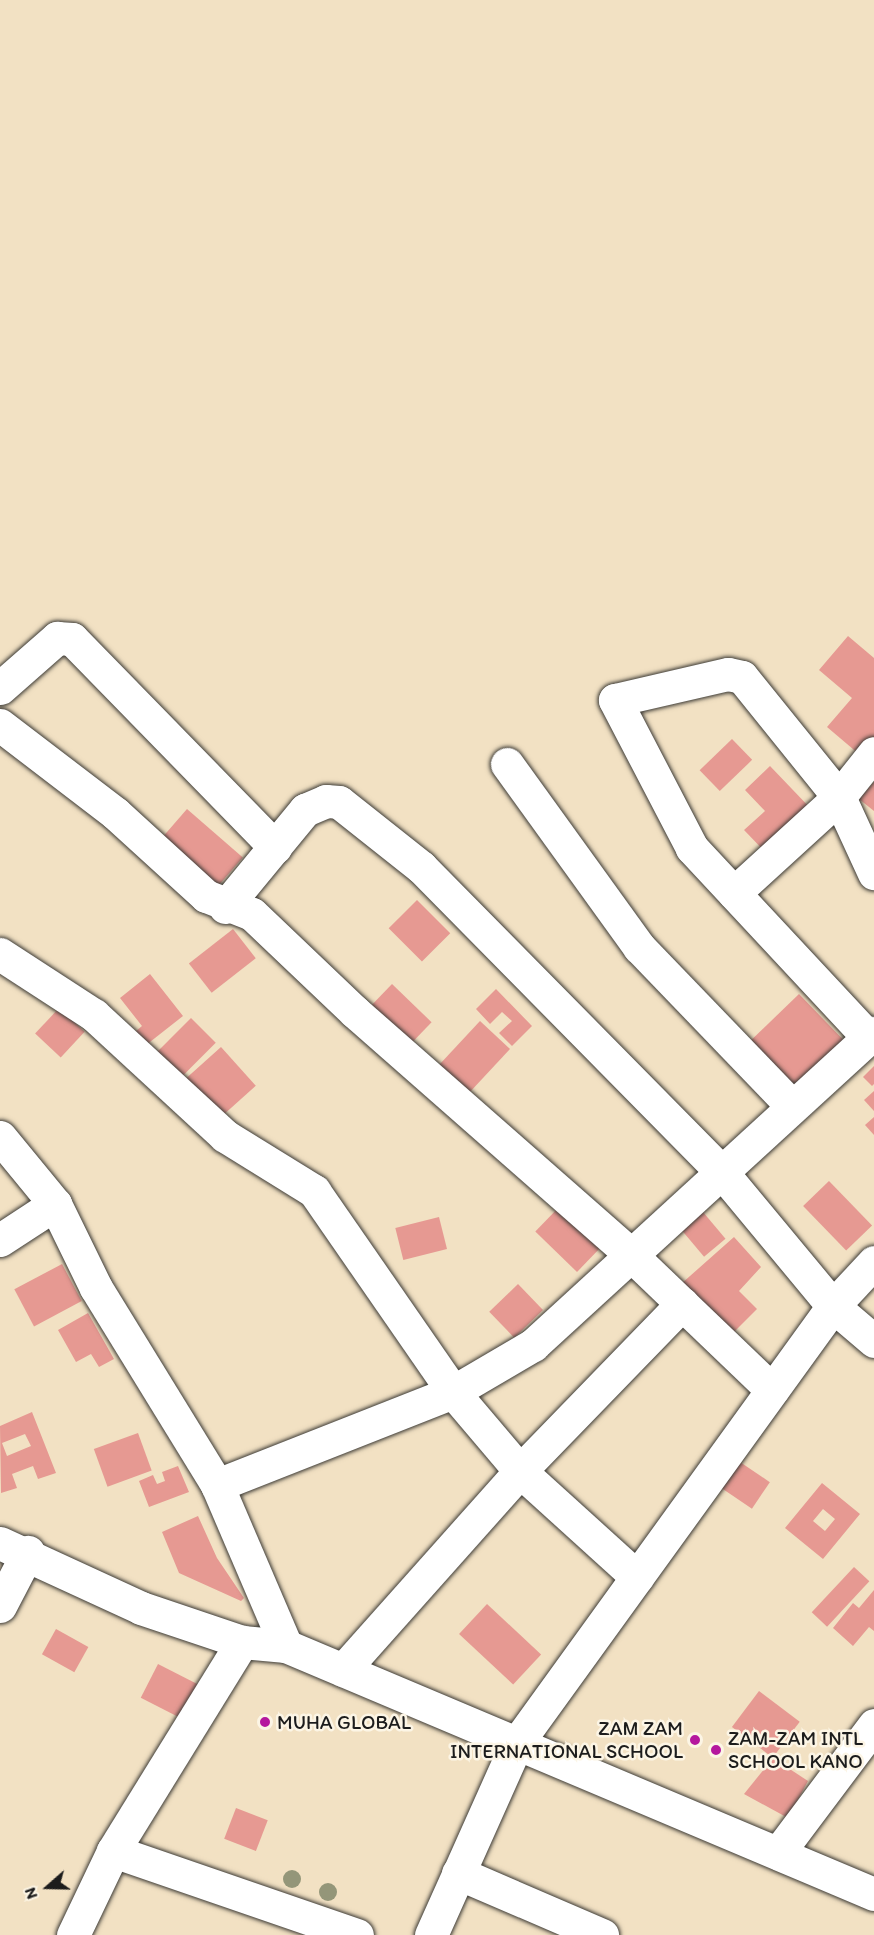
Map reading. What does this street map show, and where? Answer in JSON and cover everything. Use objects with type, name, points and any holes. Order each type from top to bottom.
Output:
[{"type":"street","points":[[0,688],[57,638],[72,639],[275,847]]},
{"type":"street","points":[[217,1485],[453,1392],[533,1345],[629,1253],[871,1036],[692,848],[615,700],[736,674],[839,797],[874,873]]},
{"type":"street","points":[[0,725],[225,907],[252,914],[629,1253],[772,1390]]},
{"type":"street","points":[[734,893],[839,797],[874,753]]},
{"type":"street","points":[[507,764],[639,948],[792,1106]]},
{"type":"street","points":[[225,907],[305,810],[326,801],[339,802],[421,867],[720,1170],[833,1306],[874,1341]]},
{"type":"street","points":[[0,954],[94,1015],[225,1136],[314,1191],[453,1392],[520,1471],[637,1577]]},
{"type":"street","points":[[0,1137],[54,1204],[96,1288],[217,1485],[286,1646]]},
{"type":"street","points":[[0,1240],[54,1204]]},
{"type":"street","points":[[431,1935],[517,1743],[833,1306],[874,1262]]},
{"type":"street","points":[[343,1670],[520,1471],[682,1304]]},
{"type":"street","points":[[0,1606],[14,1548],[141,1608],[242,1642],[286,1646],[874,1894]]},
{"type":"street","points":[[73,1935],[113,1851],[242,1642]]},
{"type":"street","points":[[778,1853],[874,1725]]},
{"type":"street","points":[[113,1851],[357,1935]]},
{"type":"street","points":[[458,1873],[602,1935]]},
{"type":"building","points":[[848,636],[874,658],[874,739],[860,755],[827,727],[852,698],[819,670]]},
{"type":"building","points":[[732,739],[752,760],[720,791],[700,770]]},
{"type":"building","points":[[770,766],[814,812],[769,856],[744,830],[765,811],[745,790]]},
{"type":"building","points":[[874,782],[874,811],[859,799]]},
{"type":"building","points":[[187,809],[243,858],[211,895],[155,846]]},
{"type":"building","points":[[417,900],[450,933],[422,962],[389,928]]},
{"type":"building","points":[[233,929],[256,958],[212,993],[189,963]]},
{"type":"building","points":[[150,974],[183,1016],[141,1049],[130,1036],[142,1026],[120,998]]},
{"type":"building","points":[[392,984],[432,1022],[407,1047],[368,1009]]},
{"type":"building","points":[[496,989],[532,1026],[512,1046],[499,1033],[512,1021],[502,1012],[490,1024],[476,1009]]},
{"type":"building","points":[[799,994],[848,1044],[797,1094],[748,1043]]},
{"type":"building","points":[[59,1008],[85,1032],[61,1057],[35,1034]]},
{"type":"building","points":[[191,1018],[216,1043],[182,1077],[157,1052]]},
{"type":"building","points":[[480,1021],[510,1049],[462,1101],[432,1073]]},
{"type":"building","points":[[221,1047],[256,1086],[220,1118],[185,1079]]},
{"type":"building","points":[[874,1066],[874,1084],[872,1086],[863,1077]]},
{"type":"building","points":[[874,1091],[874,1111],[864,1100]]},
{"type":"building","points":[[874,1117],[874,1135],[865,1125]]},
{"type":"building","points":[[829,1181],[872,1226],[846,1251],[803,1206]]},
{"type":"building","points":[[561,1205],[603,1245],[577,1272],[535,1232]]},
{"type":"building","points":[[703,1212],[725,1239],[704,1257],[682,1230]]},
{"type":"building","points":[[439,1217],[447,1249],[403,1260],[395,1228]]},
{"type":"building","points":[[734,1237],[761,1267],[739,1291],[757,1309],[732,1334],[681,1284]]},
{"type":"building","points":[[62,1264],[82,1301],[34,1326],[14,1289]]},
{"type":"building","points":[[518,1284],[543,1310],[514,1338],[489,1312]]},
{"type":"building","points":[[88,1313],[114,1359],[99,1367],[91,1354],[76,1362],[58,1330]]},
{"type":"building","points":[[32,1412],[56,1473],[38,1479],[33,1466],[12,1474],[17,1488],[1,1493],[0,1426]],"holes":[[[25,1434],[31,1446],[7,1456],[2,1443]]]},
{"type":"building","points":[[138,1433],[152,1471],[108,1487],[94,1449]]},
{"type":"building","points":[[740,1462],[770,1482],[752,1509],[722,1489]]},
{"type":"building","points":[[178,1466],[189,1492],[149,1507],[139,1481],[153,1475],[157,1484],[165,1481],[162,1472]]},
{"type":"building","points":[[822,1483],[860,1514],[823,1559],[785,1528]],"holes":[[[823,1509],[835,1519],[825,1531],[813,1521]]]},
{"type":"building","points":[[198,1516],[217,1558],[244,1598],[241,1601],[179,1573],[162,1532]]},
{"type":"building","points":[[854,1567],[869,1581],[827,1627],[812,1612]]},
{"type":"building","points":[[874,1590],[874,1631],[869,1627],[853,1646],[833,1628],[853,1603],[859,1608]]},
{"type":"building","points":[[487,1604],[541,1654],[513,1684],[459,1634]]},
{"type":"building","points":[[56,1629],[88,1647],[74,1672],[42,1654]]},
{"type":"building","points":[[158,1664],[197,1684],[180,1718],[141,1698]]},
{"type":"building","points":[[759,1691],[800,1722],[773,1758],[732,1727]]},
{"type":"building","points":[[773,1758],[808,1781],[788,1818],[744,1794]]},
{"type":"building","points":[[236,1808],[268,1820],[256,1851],[224,1839]]},
{"type":"place","name":"MUHA GLOBAL","points":[[265,1722]]},
{"type":"place","name":"ZAM ZAM INTERNATIONAL SCHOOL","points":[[695,1740]]},
{"type":"place","name":"ZAM-ZAM INTL SCHOOL KANO","points":[[716,1750]]}]
